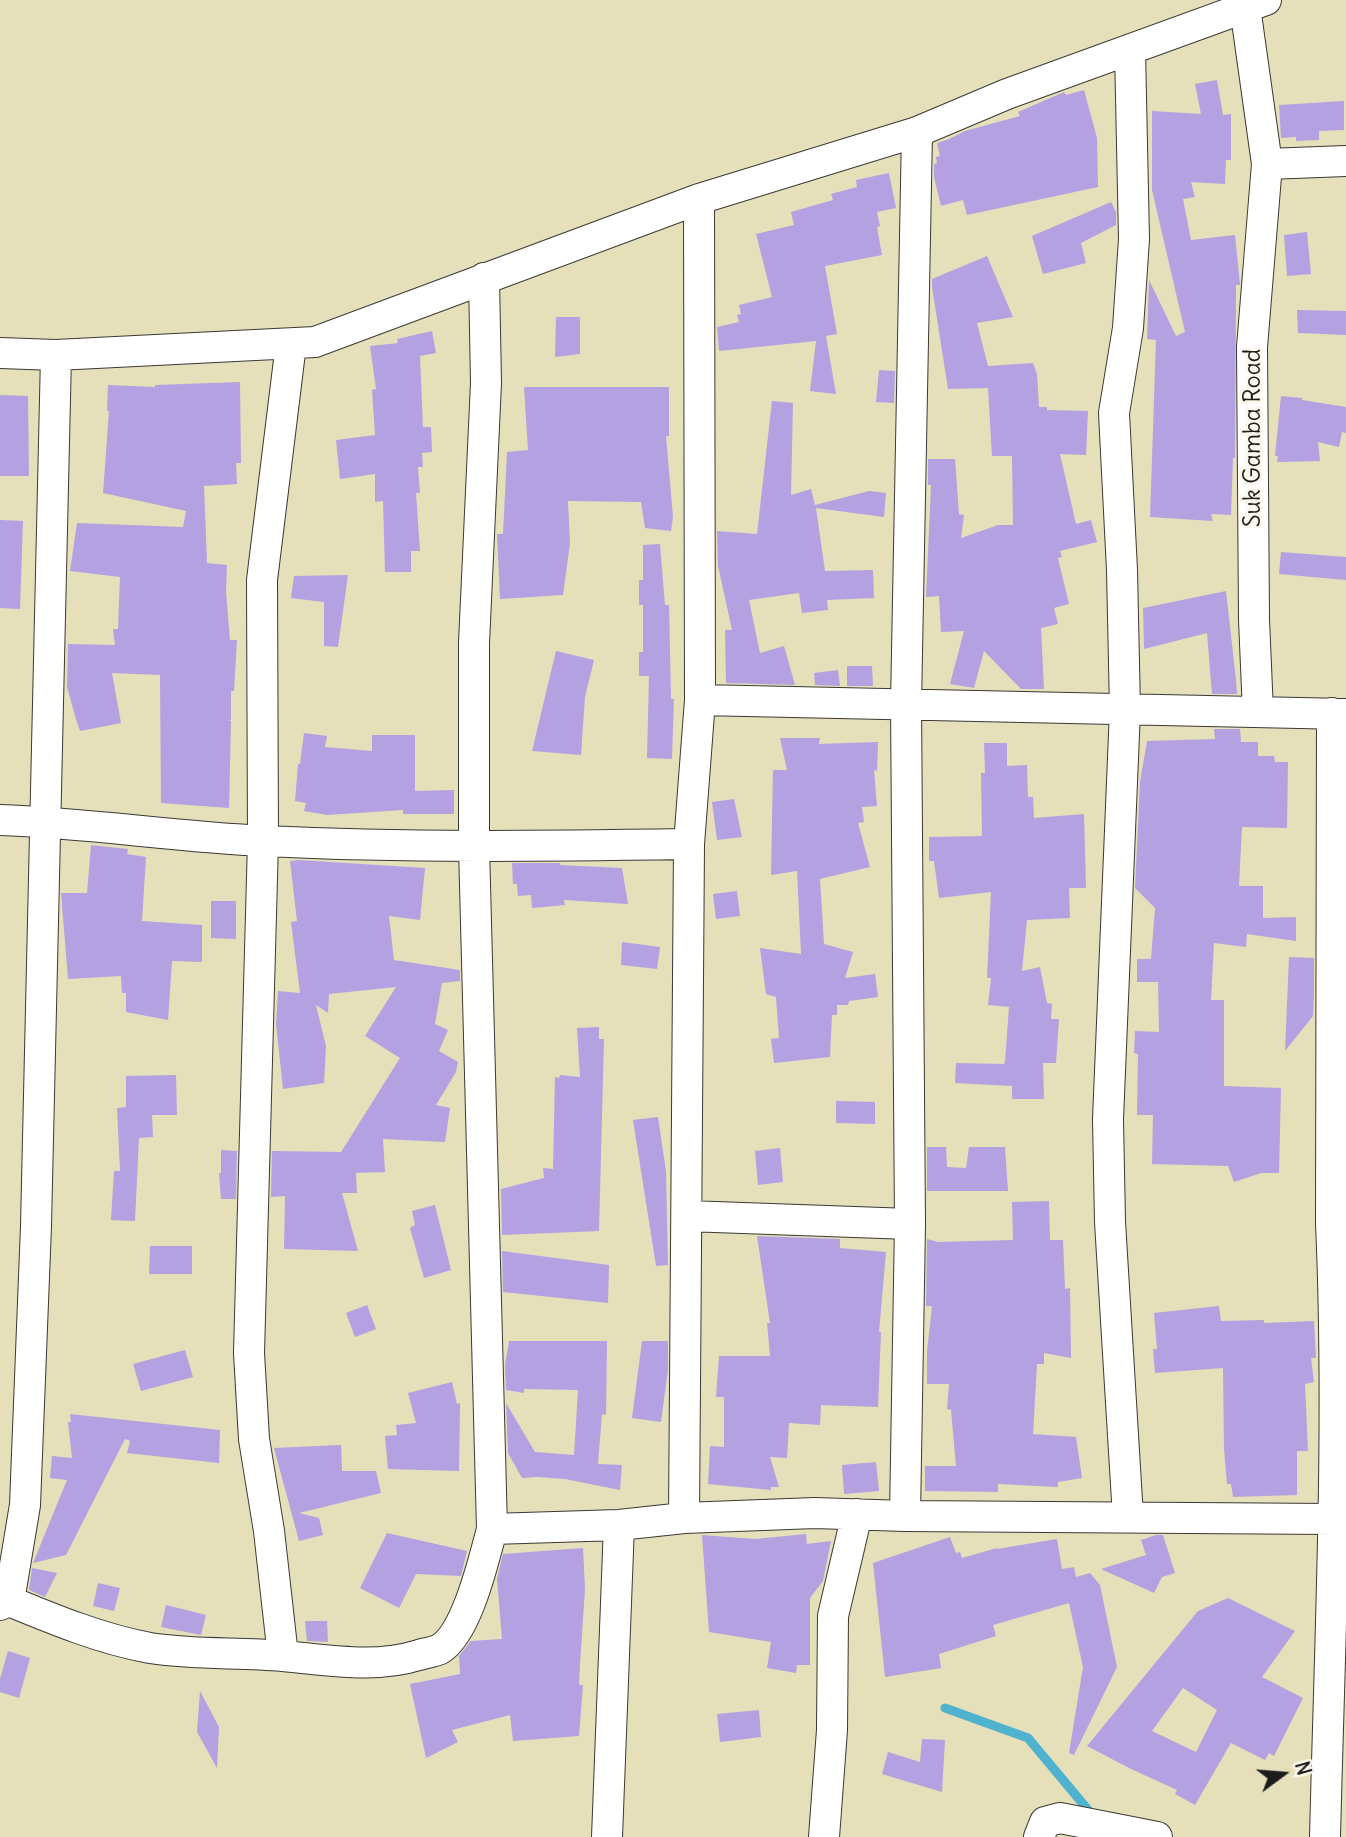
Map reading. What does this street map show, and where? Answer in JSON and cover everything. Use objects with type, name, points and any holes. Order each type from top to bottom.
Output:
[{"type":"street","points":[[0,353],[56,355],[316,342],[699,199],[917,132],[1007,94],[1255,4]]},
{"type":"street","name":"Suk Gamba Road","points":[[1255,4],[1267,164],[1252,347],[1254,620],[1258,712]]},
{"type":"street","points":[[1128,1517],[1110,1222],[1108,1119],[1125,710],[1122,570],[1114,413],[1128,328],[1134,239],[1130,50]]},
{"type":"street","points":[[905,1516],[911,1224],[906,704],[917,132]]},
{"type":"street","points":[[1267,164],[1346,161]]},
{"type":"street","points":[[684,1518],[689,844],[700,700],[699,199]]},
{"type":"street","points":[[56,355],[46,821],[26,1505],[5,1603],[75,1629],[150,1648],[283,1656],[334,1662],[397,1662],[440,1648],[454,1634],[477,1586],[492,1529],[474,846],[474,643],[486,383],[484,278]]},
{"type":"street","points":[[283,1656],[269,1531],[254,1439],[249,1353],[263,841],[262,580],[291,344]]},
{"type":"street","points":[[700,700],[1339,714],[1331,1223],[1340,1292],[1325,1837]]},
{"type":"street","points":[[0,820],[46,821],[263,841],[474,846],[689,844]]},
{"type":"street","points":[[687,1216],[911,1224]]},
{"type":"street","points":[[492,1529],[619,1525],[684,1518],[814,1513],[905,1516],[1332,1518]]},
{"type":"street","points":[[824,1837],[832,1730],[833,1616],[857,1514]]},
{"type":"street","points":[[607,1837],[619,1525]]},
{"type":"street","points":[[1039,1837],[1045,1822],[1060,1818],[1157,1837]]},
{"type":"building","points":[[1217,80],[1223,115],[1231,114],[1231,160],[1226,160],[1225,184],[1191,182],[1195,197],[1183,199],[1191,240],[1235,235],[1240,285],[1236,285],[1235,458],[1231,515],[1211,514],[1213,521],[1150,517],[1156,340],[1147,339],[1149,280],[1176,336],[1185,332],[1152,190],[1152,111],[1201,114],[1195,84]]},
{"type":"building","points":[[1084,90],[1097,138],[1098,187],[967,215],[963,200],[941,206],[934,177],[936,157],[940,156],[937,143],[965,131],[1020,116],[1018,112],[1064,92],[1066,95]]},
{"type":"building","points":[[1344,101],[1344,130],[1319,131],[1319,140],[1296,141],[1296,137],[1281,138],[1279,105]]},
{"type":"building","points":[[889,173],[896,208],[877,212],[882,255],[825,266],[837,334],[826,336],[836,394],[810,391],[816,341],[719,351],[717,327],[739,322],[739,305],[772,297],[756,234],[794,225],[791,212],[833,200],[831,194],[857,187],[856,180]]},
{"type":"building","points":[[1111,202],[1116,212],[1116,225],[1081,243],[1086,263],[1043,274],[1032,236]]},
{"type":"building","points":[[1307,232],[1311,274],[1287,276],[1284,235]]},
{"type":"building","points":[[987,256],[1013,317],[977,323],[988,366],[1033,363],[1037,374],[1039,407],[1047,407],[1047,410],[1088,411],[1086,455],[1060,454],[1076,524],[1091,520],[1097,542],[1060,551],[1062,557],[1058,558],[1069,604],[1054,608],[1058,624],[1041,628],[1044,689],[1021,689],[984,651],[974,688],[950,684],[964,631],[941,632],[939,596],[926,597],[931,485],[928,485],[928,459],[955,459],[959,514],[964,515],[961,538],[998,525],[1013,525],[1012,456],[992,456],[988,388],[948,389],[932,287],[932,279]]},
{"type":"building","points":[[1297,310],[1346,311],[1346,335],[1298,333]]},
{"type":"building","points":[[556,317],[580,317],[580,354],[555,357]]},
{"type":"building","points":[[432,331],[436,353],[420,356],[423,427],[431,427],[432,452],[422,453],[423,467],[418,467],[420,493],[416,493],[420,551],[411,551],[411,572],[385,572],[383,501],[375,502],[375,474],[340,479],[336,440],[375,435],[372,390],[376,389],[370,346],[398,343],[397,339]]},
{"type":"building","points":[[879,370],[895,371],[894,403],[876,402]]},
{"type":"building","points":[[240,382],[241,463],[236,463],[237,484],[204,486],[207,563],[227,565],[230,640],[237,640],[234,691],[231,691],[231,720],[228,721],[231,721],[229,808],[161,803],[160,675],[112,673],[121,723],[80,731],[76,719],[67,687],[68,644],[115,645],[113,629],[118,629],[120,577],[70,571],[77,523],[183,527],[186,511],[103,493],[109,411],[108,385],[155,387]]},
{"type":"building","points":[[524,387],[669,387],[669,436],[666,436],[673,517],[671,531],[645,528],[641,502],[568,501],[570,543],[563,595],[500,599],[497,534],[503,534],[507,452],[528,450]]},
{"type":"building","points":[[0,395],[28,396],[29,476],[0,476]]},
{"type":"building","points":[[1281,396],[1346,407],[1346,433],[1342,432],[1339,447],[1318,442],[1320,461],[1277,462],[1278,456],[1275,456]]},
{"type":"building","points":[[772,401],[793,403],[791,495],[811,489],[815,505],[869,491],[886,493],[884,517],[816,508],[825,571],[873,570],[874,598],[827,600],[828,610],[802,613],[799,593],[749,600],[760,653],[784,646],[795,685],[726,683],[725,630],[732,630],[718,566],[717,531],[757,534]]},
{"type":"building","points":[[0,520],[23,521],[20,609],[0,608]]},
{"type":"building","points":[[660,544],[665,605],[669,605],[671,699],[674,699],[672,759],[647,758],[649,676],[639,676],[639,652],[643,652],[643,605],[639,605],[639,580],[643,580],[643,545]]},
{"type":"building","points":[[1281,552],[1346,557],[1346,580],[1279,574]]},
{"type":"building","points":[[348,575],[338,647],[324,646],[324,602],[291,598],[294,576]]},
{"type":"building","points":[[1226,591],[1237,694],[1212,694],[1207,633],[1144,649],[1143,608]]},
{"type":"building","points":[[556,651],[594,660],[585,697],[581,755],[532,751]]},
{"type":"building","points":[[847,666],[872,666],[873,686],[847,686]]},
{"type":"building","points":[[838,670],[840,686],[815,685],[814,673]]},
{"type":"building","points":[[1214,729],[1240,729],[1241,742],[1258,742],[1258,756],[1274,756],[1275,762],[1288,762],[1287,828],[1242,827],[1239,886],[1263,886],[1263,918],[1296,917],[1296,941],[1247,934],[1246,947],[1214,943],[1211,1000],[1224,1000],[1224,1086],[1281,1088],[1279,1173],[1261,1173],[1234,1182],[1228,1166],[1152,1164],[1153,1115],[1137,1115],[1138,1054],[1134,1053],[1135,1031],[1159,1032],[1158,982],[1137,982],[1137,959],[1151,959],[1155,908],[1135,888],[1140,782],[1147,741],[1215,739]]},
{"type":"building","points":[[304,733],[327,736],[325,747],[372,751],[372,735],[415,735],[415,791],[454,790],[454,814],[403,814],[403,810],[327,815],[304,811],[306,803],[295,801]]},
{"type":"building","points":[[780,738],[820,738],[819,744],[878,742],[877,771],[874,770],[877,806],[862,807],[864,822],[858,823],[870,867],[820,879],[824,944],[853,952],[845,978],[875,974],[878,997],[849,1001],[848,1005],[837,1005],[837,1015],[832,1015],[830,1057],[774,1063],[771,1039],[779,1038],[776,997],[766,994],[760,948],[801,954],[797,871],[771,875],[773,770],[787,770]]},
{"type":"building","points":[[984,743],[1007,743],[1007,766],[1027,765],[1028,797],[1033,797],[1034,818],[1084,814],[1086,888],[1069,888],[1070,918],[1027,920],[1022,971],[1040,967],[1047,1003],[1052,1004],[1051,1019],[1059,1019],[1056,1063],[1043,1063],[1044,1099],[1012,1099],[1012,1086],[955,1083],[956,1063],[1005,1062],[1009,1007],[988,1005],[991,978],[987,978],[991,892],[939,898],[934,861],[929,861],[929,837],[982,836],[981,773],[985,773]]},
{"type":"building","points":[[734,799],[742,837],[717,840],[712,802]]},
{"type":"building","points":[[91,845],[128,849],[127,854],[146,857],[142,921],[202,925],[202,962],[172,961],[168,1020],[126,1012],[126,993],[122,993],[121,976],[68,979],[61,893],[87,893]]},
{"type":"building","points":[[290,861],[425,868],[420,920],[389,916],[394,960],[460,970],[460,981],[442,983],[435,1024],[448,1030],[439,1051],[458,1062],[456,1072],[436,1105],[450,1108],[445,1142],[383,1139],[385,1172],[356,1173],[357,1193],[342,1193],[358,1251],[284,1249],[285,1196],[271,1197],[272,1151],[341,1152],[400,1058],[365,1036],[396,987],[329,994],[328,1013],[316,1005],[326,1046],[324,1083],[283,1089],[276,1024],[278,991],[300,993],[291,922],[297,921]]},
{"type":"building","points":[[512,863],[560,863],[622,868],[628,904],[564,900],[565,905],[532,908],[531,895],[518,896],[517,884],[513,884]]},
{"type":"building","points":[[737,891],[740,916],[716,919],[713,894]]},
{"type":"building","points":[[211,901],[236,901],[236,939],[211,938]]},
{"type":"building","points":[[622,942],[660,947],[657,969],[621,965]]},
{"type":"building","points":[[1289,957],[1314,958],[1314,995],[1313,1016],[1285,1051]]},
{"type":"building","points":[[599,1027],[599,1039],[604,1039],[599,1231],[502,1235],[501,1189],[544,1178],[543,1168],[553,1169],[555,1077],[580,1077],[577,1028]]},
{"type":"building","points":[[176,1075],[177,1115],[152,1115],[153,1137],[139,1138],[135,1221],[111,1220],[114,1171],[120,1171],[117,1108],[126,1107],[126,1076]]},
{"type":"building","points":[[836,1101],[875,1102],[875,1124],[836,1123]]},
{"type":"building","points":[[658,1117],[666,1171],[668,1265],[656,1266],[633,1120]]},
{"type":"building","points":[[927,1147],[946,1147],[947,1167],[966,1168],[969,1147],[1005,1147],[1008,1191],[927,1191]]},
{"type":"building","points":[[780,1148],[783,1182],[758,1185],[755,1151]]},
{"type":"building","points":[[221,1150],[237,1151],[236,1199],[221,1199]]},
{"type":"building","points":[[1049,1201],[1050,1240],[1063,1240],[1065,1289],[1070,1288],[1071,1358],[1044,1353],[1044,1364],[1037,1364],[1033,1434],[1076,1437],[1082,1478],[1058,1482],[1058,1487],[998,1484],[998,1492],[925,1491],[925,1466],[956,1466],[951,1410],[947,1409],[949,1384],[927,1384],[932,1306],[926,1306],[927,1239],[938,1242],[1013,1240],[1012,1202]]},
{"type":"building","points":[[435,1205],[451,1270],[424,1278],[410,1228],[415,1225],[412,1211]]},
{"type":"building","points":[[757,1236],[840,1239],[840,1248],[886,1252],[879,1332],[878,1407],[821,1405],[820,1425],[789,1423],[787,1458],[770,1457],[779,1487],[771,1487],[771,1490],[708,1484],[710,1446],[724,1447],[724,1397],[716,1397],[719,1356],[770,1356],[767,1323],[770,1323]]},
{"type":"building","points":[[150,1246],[192,1246],[192,1274],[149,1274]]},
{"type":"building","points":[[502,1251],[609,1265],[608,1303],[503,1292]]},
{"type":"building","points":[[367,1305],[376,1329],[355,1337],[346,1313]]},
{"type":"building","points":[[1219,1306],[1221,1321],[1314,1321],[1316,1358],[1311,1358],[1314,1382],[1305,1384],[1308,1451],[1297,1451],[1297,1495],[1233,1497],[1231,1484],[1227,1484],[1224,1449],[1223,1368],[1155,1373],[1153,1349],[1157,1349],[1154,1313]]},
{"type":"building","points":[[509,1341],[607,1341],[606,1415],[602,1414],[598,1464],[622,1465],[620,1490],[565,1479],[522,1478],[508,1453],[506,1403],[535,1452],[574,1455],[578,1390],[524,1389],[524,1393],[506,1390],[505,1365]]},
{"type":"building","points":[[642,1341],[668,1341],[668,1370],[661,1422],[632,1418]]},
{"type":"building","points":[[185,1350],[193,1377],[141,1391],[133,1364]]},
{"type":"building","points":[[452,1382],[457,1404],[460,1403],[459,1471],[388,1469],[385,1436],[397,1435],[396,1425],[416,1423],[408,1393]]},
{"type":"building","points":[[70,1414],[220,1430],[219,1463],[127,1453],[130,1441],[125,1439],[66,1555],[33,1563],[67,1480],[50,1478],[52,1456],[72,1458],[68,1422],[71,1422]]},
{"type":"building","points":[[341,1445],[342,1471],[376,1471],[381,1493],[299,1513],[319,1518],[323,1535],[299,1541],[274,1448]]},
{"type":"building","points":[[876,1462],[879,1491],[844,1494],[842,1465]]},
{"type":"building","points":[[387,1533],[467,1551],[461,1576],[416,1574],[399,1608],[360,1588]]},
{"type":"building","points":[[806,1534],[807,1544],[831,1541],[823,1581],[810,1598],[810,1665],[797,1665],[796,1673],[767,1668],[771,1642],[709,1632],[702,1535],[755,1539]]},
{"type":"building","points":[[1163,1535],[1175,1573],[1162,1577],[1154,1593],[1101,1569],[1146,1555],[1141,1540]]},
{"type":"building","points":[[950,1537],[956,1553],[960,1552],[962,1558],[997,1548],[1057,1539],[1062,1569],[1074,1567],[1076,1577],[1090,1573],[1100,1585],[1117,1667],[1074,1755],[1069,1753],[1083,1667],[1069,1603],[993,1625],[996,1636],[939,1654],[941,1668],[885,1677],[873,1563]]},
{"type":"building","points":[[583,1548],[585,1589],[579,1685],[583,1685],[579,1736],[513,1741],[510,1715],[452,1730],[458,1742],[426,1758],[410,1684],[460,1674],[459,1656],[471,1641],[502,1639],[497,1579],[503,1554]]},
{"type":"building","points":[[32,1568],[57,1573],[45,1597],[29,1590]]},
{"type":"building","points":[[98,1583],[120,1588],[114,1611],[93,1606]]},
{"type":"building","points":[[1228,1598],[1295,1631],[1262,1677],[1303,1698],[1274,1756],[1269,1753],[1265,1760],[1231,1743],[1195,1805],[1175,1794],[1177,1790],[1087,1746],[1198,1611]],"holes":[[[1183,1688],[1217,1710],[1196,1752],[1152,1731]]]},
{"type":"building","points":[[166,1605],[206,1615],[201,1635],[161,1627]]},
{"type":"building","points":[[305,1621],[327,1621],[328,1642],[307,1641]]},
{"type":"building","points":[[8,1651],[30,1658],[19,1698],[0,1692],[0,1679]]},
{"type":"building","points":[[200,1691],[219,1727],[217,1768],[197,1732]]},
{"type":"building","points":[[759,1710],[761,1737],[720,1742],[717,1714]]},
{"type":"building","points":[[922,1739],[945,1740],[942,1792],[882,1774],[888,1752],[920,1762]]},
{"type":"waterway","points":[[945,1708],[1028,1738],[1094,1817]]}]
